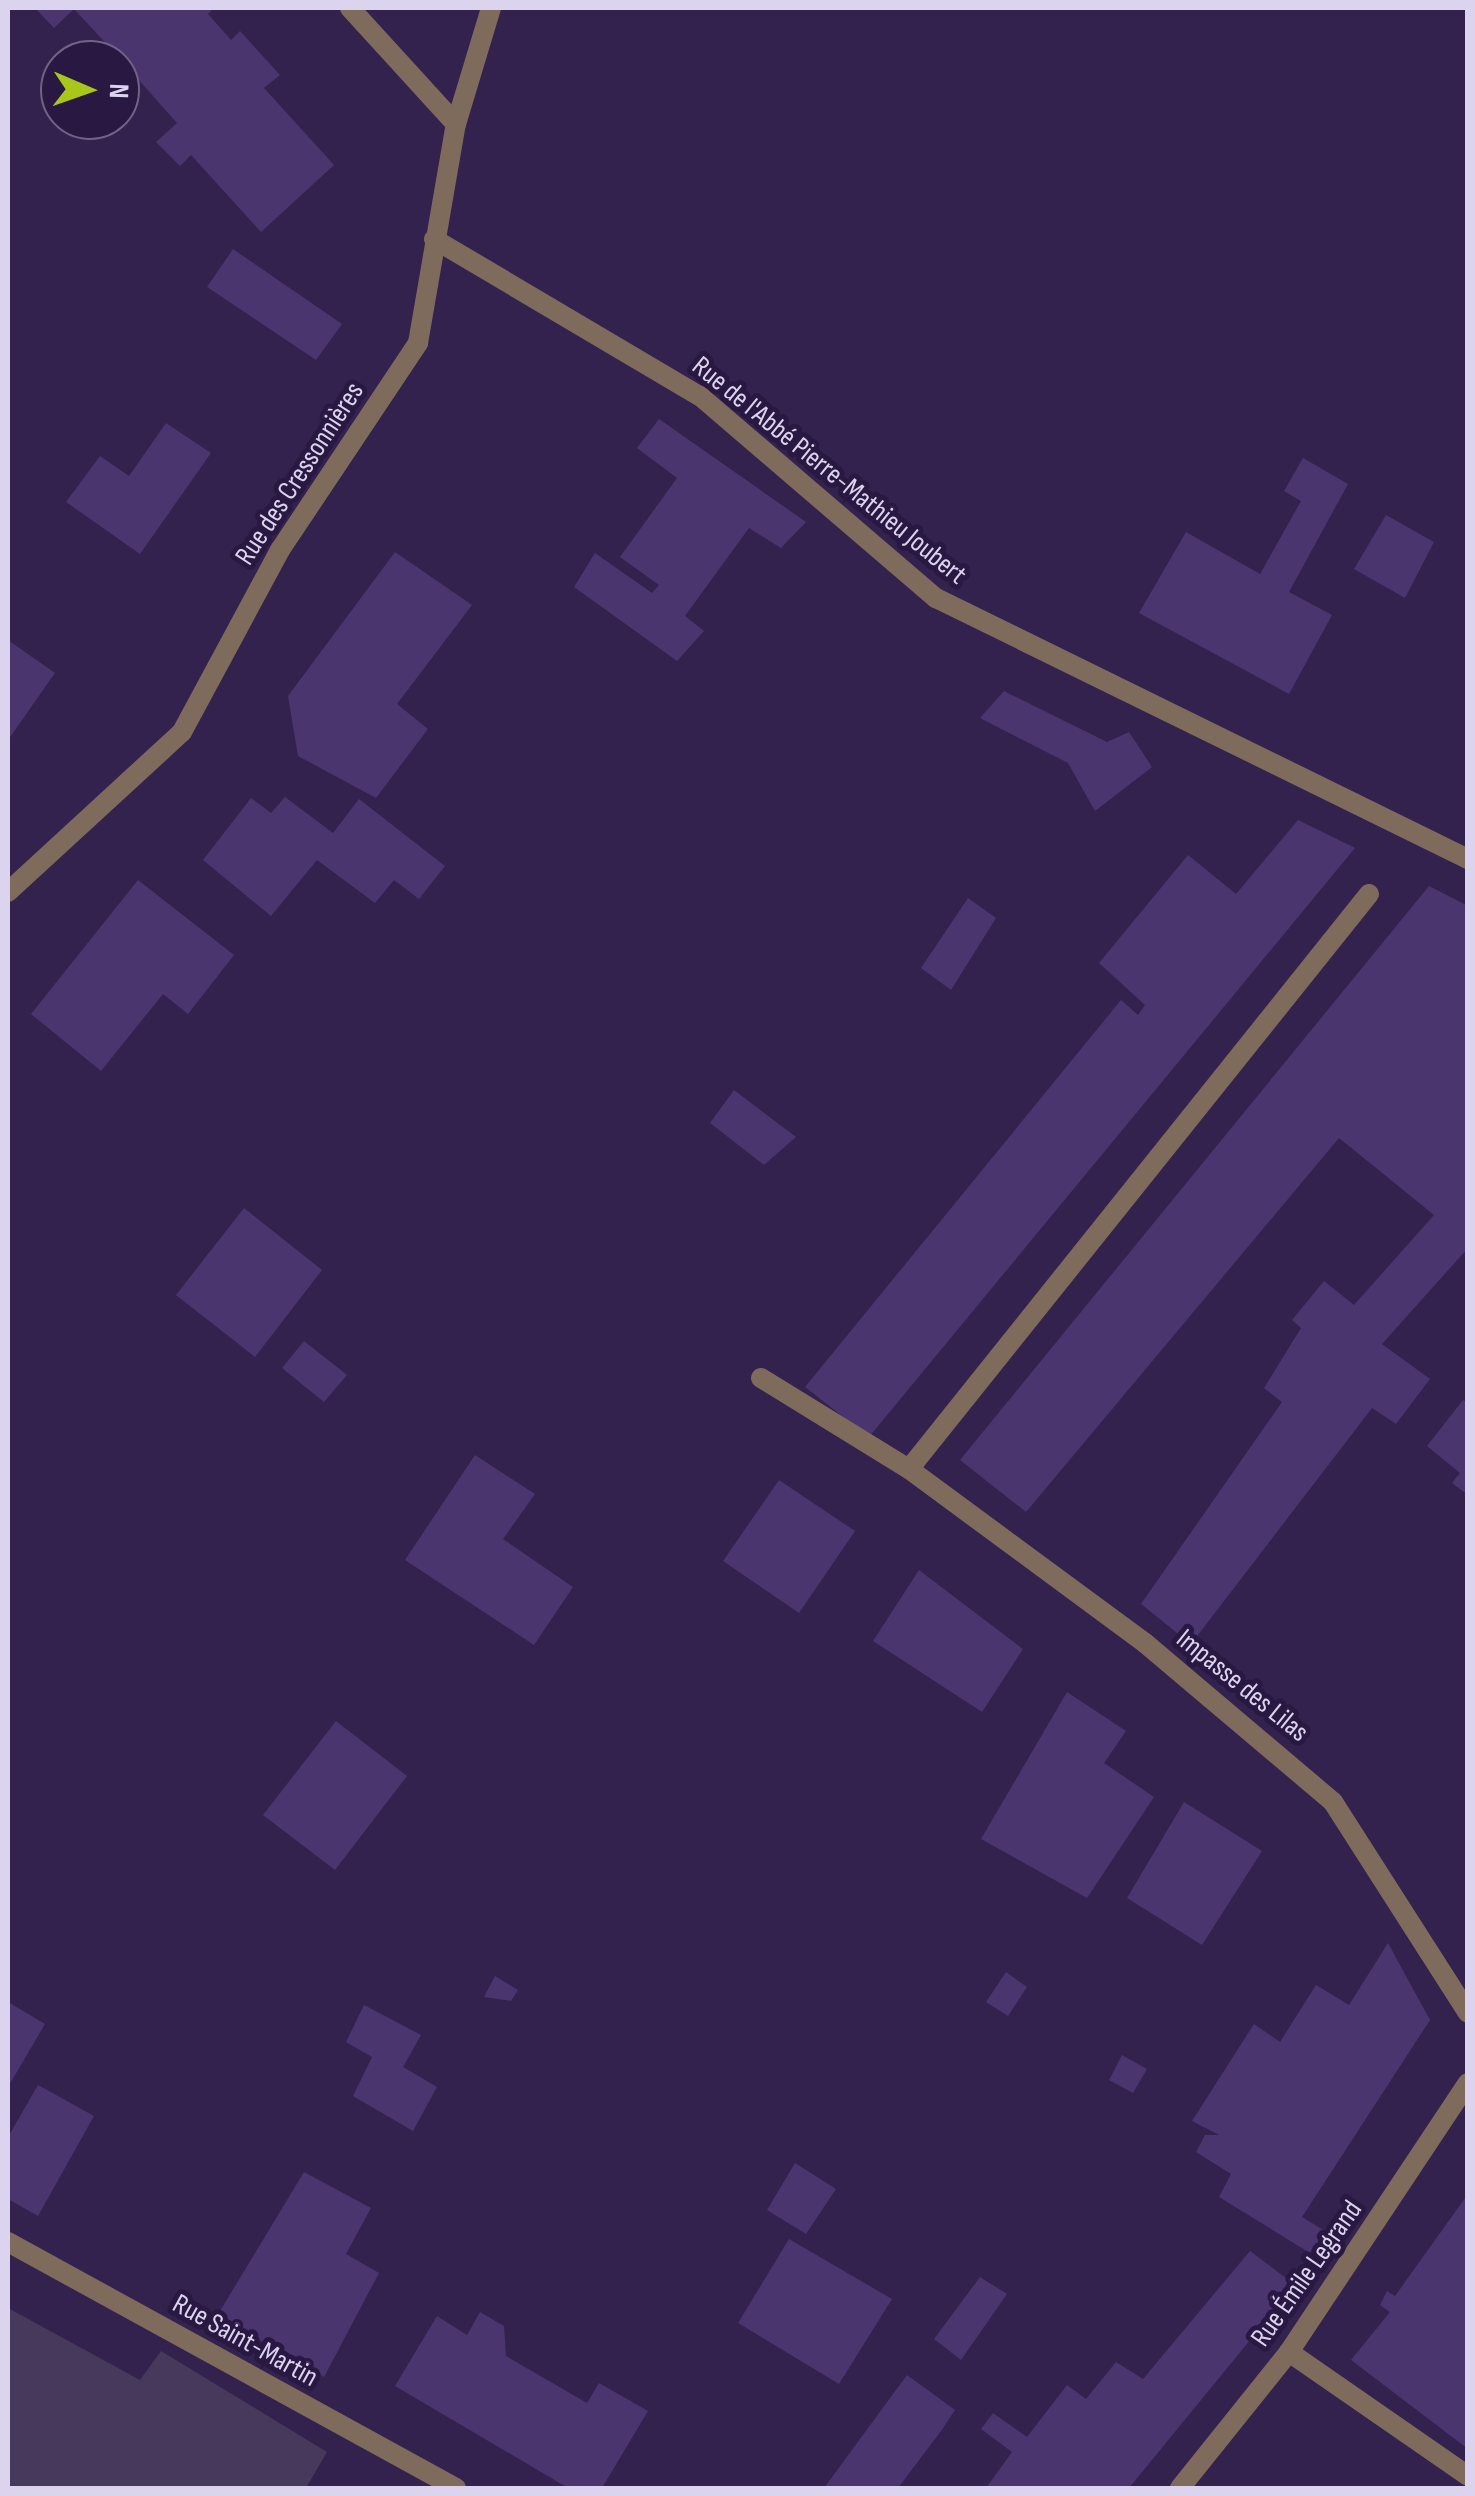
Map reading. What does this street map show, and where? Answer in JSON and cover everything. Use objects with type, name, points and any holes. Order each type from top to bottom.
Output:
[{"type":"street","points":[[350,8],[456,124]]},
{"type":"street","name":"Rue des Cressonnières","points":[[8,892],[182,732],[280,550],[418,343],[456,124],[491,8]]},
{"type":"street","name":"Rue de l'Abbé Pierre-Mathieu Joubert","points":[[434,239],[700,396],[936,598],[1468,859]]},
{"type":"street","points":[[909,1469],[1369,894]]},
{"type":"street","name":"Impasse des Lilas","points":[[761,1378],[909,1469],[1145,1643],[1333,1802],[1468,2013]]},
{"type":"street","name":"Rue Émile Legrand","points":[[1180,2488],[1289,2352],[1468,2084]]},
{"type":"street","name":"Rue Saint-Martin","points":[[8,2242],[456,2488]]},
{"type":"street","points":[[1289,2352],[1468,2476]]},
{"type":"shaded area","points":[[8,2308],[140,2380],[161,2351],[327,2452],[306,2488],[8,2488]]},
{"type":"building","points":[[35,8],[214,8],[208,14],[231,40],[240,31],[280,75],[264,88],[334,165],[261,232],[191,155],[180,166],[156,142],[177,123],[140,81],[140,40],[103,40],[74,9],[54,28]]},
{"type":"building","points":[[233,249],[342,324],[316,360],[207,287]]},
{"type":"building","points":[[659,419],[806,522],[781,548],[749,528],[685,616],[704,631],[677,661],[574,587],[595,553],[652,593],[659,585],[620,557],[677,478],[637,448]]},
{"type":"building","points":[[166,423],[211,453],[140,554],[66,502],[100,456],[129,476]]},
{"type":"building","points":[[1303,458],[1348,484],[1289,592],[1332,615],[1289,694],[1139,613],[1186,532],[1260,574],[1301,501],[1284,491]]},
{"type":"building","points":[[1386,515],[1434,542],[1405,598],[1354,569]]},
{"type":"building","points":[[395,552],[472,605],[397,704],[428,729],[376,798],[298,756],[288,696]]},
{"type":"building","points":[[8,640],[55,673],[8,740]]},
{"type":"building","points":[[1004,691],[1107,742],[1129,732],[1152,767],[1095,811],[1068,763],[980,718]]},
{"type":"building","points":[[285,797],[333,833],[359,799],[445,866],[419,899],[394,880],[375,903],[317,860],[271,916],[203,860],[251,798],[271,813]]},
{"type":"building","points":[[1298,820],[1355,848],[869,1437],[805,1387],[1121,1000],[1138,1015],[1145,1005],[1099,963],[1188,855],[1236,894]]},
{"type":"building","points":[[138,880],[234,955],[188,1014],[163,994],[101,1071],[31,1014]]},
{"type":"building","points":[[1429,886],[1468,906],[1468,1248],[1382,1344],[1430,1379],[1396,1424],[1372,1408],[1191,1644],[1141,1604],[1282,1402],[1264,1388],[1301,1328],[1292,1320],[1324,1281],[1354,1305],[1434,1215],[1339,1138],[1026,1512],[960,1460]]},
{"type":"building","points":[[968,898],[996,918],[951,990],[921,968]]},
{"type":"building","points":[[734,1090],[796,1137],[764,1165],[710,1123]]},
{"type":"building","points":[[244,1208],[322,1270],[255,1357],[176,1295]]},
{"type":"building","points":[[304,1341],[347,1375],[324,1402],[282,1368]]},
{"type":"building","points":[[1463,1400],[1468,1403],[1468,1495],[1452,1483],[1460,1473],[1427,1446]]},
{"type":"building","points":[[475,1455],[535,1494],[503,1539],[573,1587],[534,1645],[405,1560]]},
{"type":"building","points":[[779,1480],[855,1531],[799,1613],[723,1561]]},
{"type":"building","points":[[919,1570],[1023,1649],[982,1712],[873,1641]]},
{"type":"building","points":[[1067,1692],[1126,1731],[1104,1763],[1154,1797],[1087,1898],[981,1839]]},
{"type":"building","points":[[336,1721],[407,1776],[335,1870],[263,1815]]},
{"type":"building","points":[[1184,1802],[1262,1851],[1202,1945],[1127,1898]]},
{"type":"building","points":[[1388,1943],[1430,2020],[1302,2217],[1325,2231],[1310,2253],[1219,2197],[1231,2174],[1196,2152],[1205,2135],[1219,2135],[1192,2121],[1254,2024],[1280,2042],[1316,1985],[1349,2005]]},
{"type":"building","points":[[1006,1972],[1027,1987],[1008,2016],[986,2002]]},
{"type":"building","points":[[495,1976],[518,1990],[511,2001],[484,1997]]},
{"type":"building","points":[[8,2002],[45,2024],[8,2087]]},
{"type":"building","points":[[364,2005],[421,2035],[403,2067],[437,2087],[413,2131],[353,2096],[372,2057],[346,2042]]},
{"type":"building","points":[[1122,2055],[1147,2069],[1133,2093],[1109,2080]]},
{"type":"building","points":[[38,2085],[94,2116],[38,2216],[8,2199],[8,2137]]},
{"type":"building","points":[[795,2163],[836,2189],[806,2234],[767,2210]]},
{"type":"building","points":[[304,2172],[371,2208],[346,2254],[379,2273],[324,2377],[217,2316]]},
{"type":"building","points":[[1468,2194],[1468,2449],[1351,2360],[1390,2312],[1380,2305],[1387,2291],[1395,2296]]},
{"type":"building","points":[[789,2239],[892,2299],[839,2384],[738,2323]]},
{"type":"building","points":[[1250,2251],[1295,2285],[1129,2488],[986,2488],[1012,2452],[981,2429],[993,2413],[1027,2437],[1067,2385],[1086,2399],[1116,2362],[1143,2379]]},
{"type":"building","points":[[980,2277],[1007,2294],[961,2360],[934,2339]]},
{"type":"building","points":[[480,2312],[504,2326],[506,2356],[587,2403],[599,2383],[648,2411],[602,2488],[568,2488],[395,2386],[437,2316],[467,2335]]},
{"type":"building","points":[[907,2375],[955,2410],[941,2431],[898,2488],[824,2488]]}]
